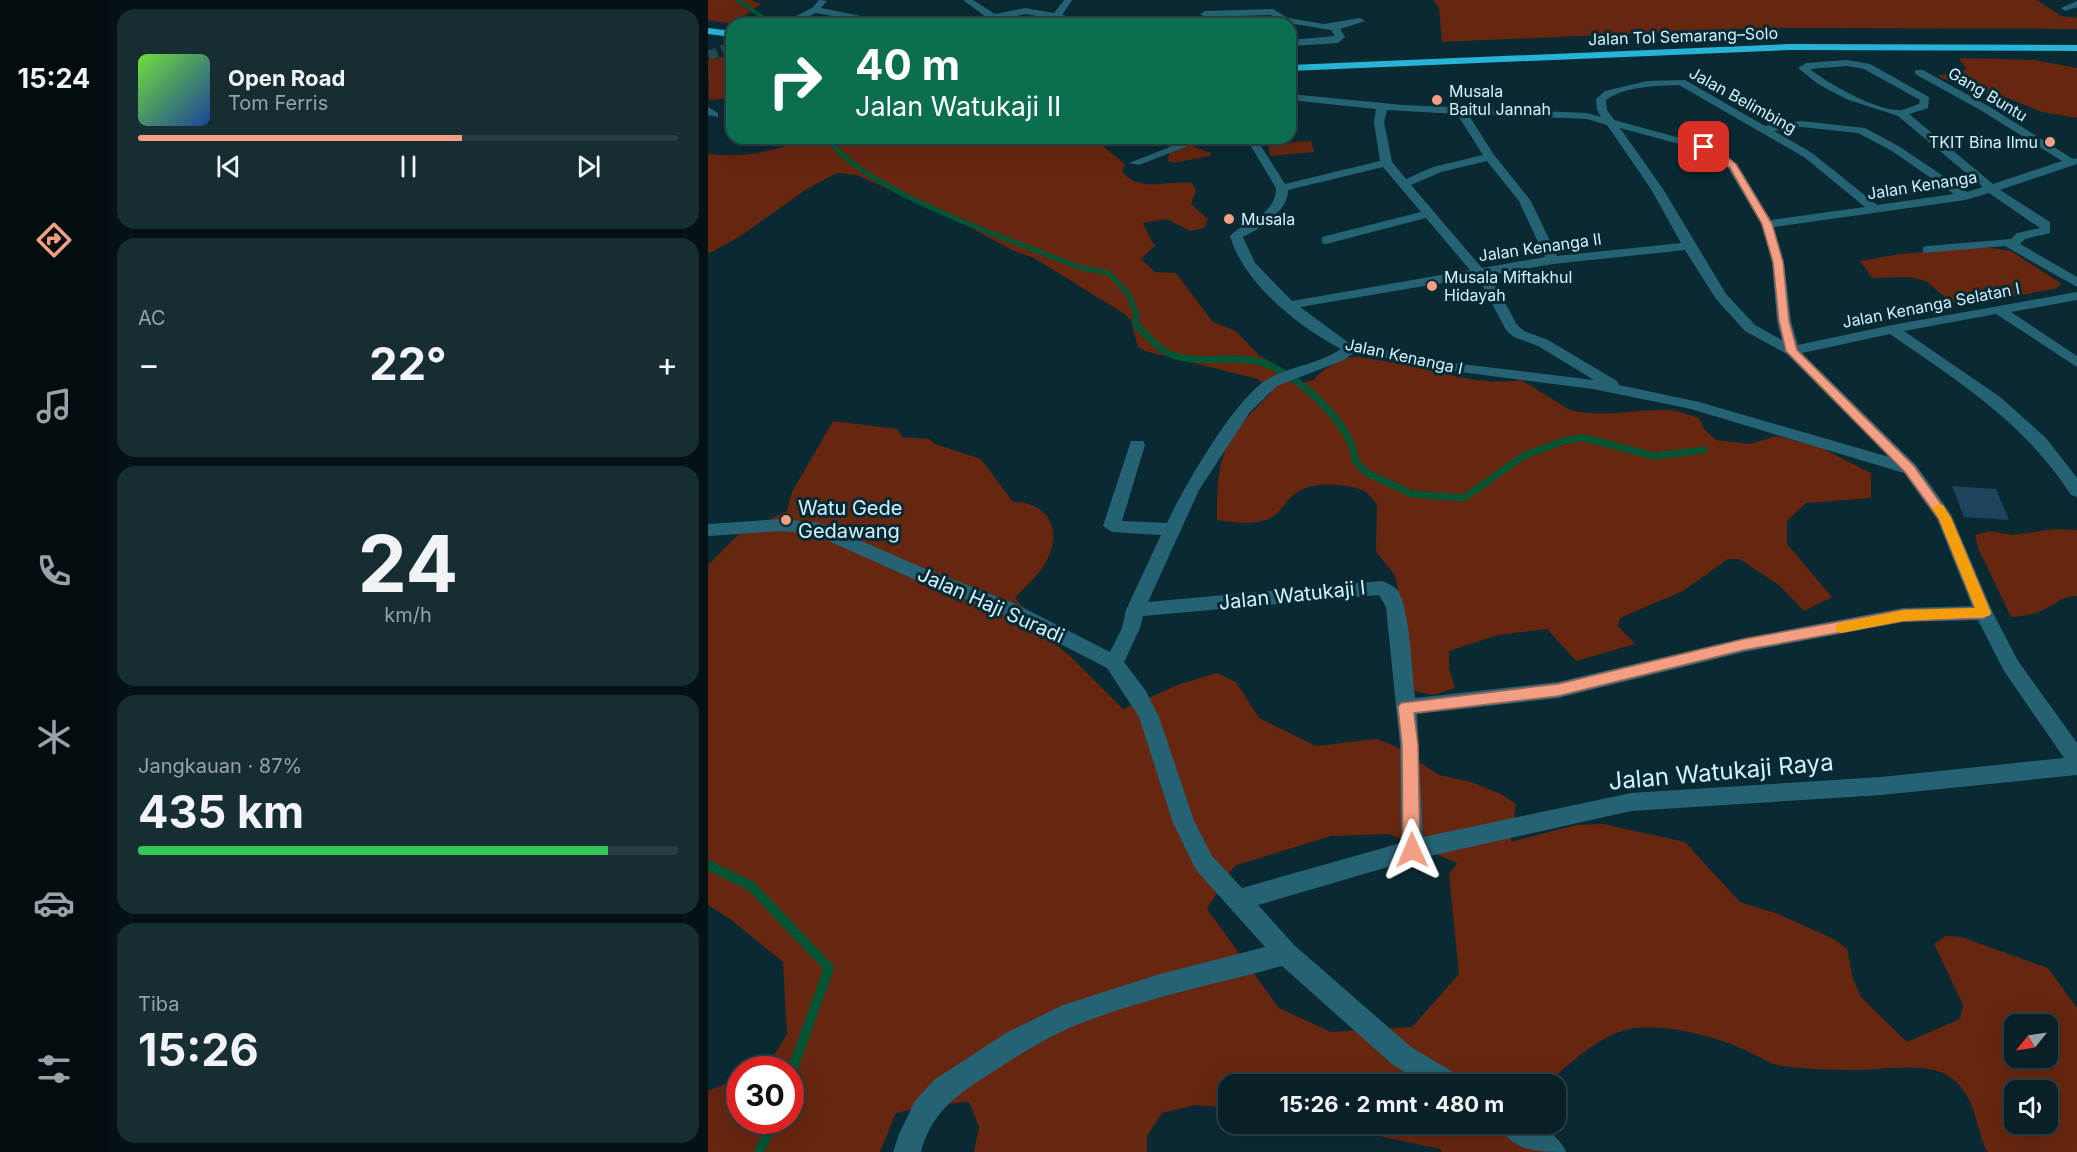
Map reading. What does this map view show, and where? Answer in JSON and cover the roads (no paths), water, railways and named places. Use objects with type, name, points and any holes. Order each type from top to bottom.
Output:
[{"type":"highway","points":[[708,31],[726,33]]},
{"type":"highway","name":"Jalan Tol Semarang–Solo","points":[[1296,58],[1674,42],[1929,36]]},
{"type":"highway","points":[[2023,37],[2077,38]]},
{"type":"highway","points":[[708,40],[726,42]]},
{"type":"highway","name":"Jalan Tol Semarang–Solo","points":[[1296,68],[1789,47],[2077,48]]},
{"type":"street","points":[[798,18],[815,10],[824,0]]},
{"type":"street","points":[[967,0],[993,17],[1025,11],[1062,18]]},
{"type":"street","points":[[1056,17],[1068,0]]},
{"type":"street","points":[[1025,11],[1034,1]]},
{"type":"street","points":[[2065,8],[2077,4]]},
{"type":"street","points":[[815,10],[861,18]]},
{"type":"street","points":[[1205,14],[1273,12],[1282,18]]},
{"type":"street","points":[[1296,23],[1334,27],[1360,21]]},
{"type":"street","points":[[1296,43],[1335,41],[1340,37],[1334,27]]},
{"type":"street","points":[[1902,113],[1919,109],[1926,101],[1867,66],[1847,63],[1806,66],[1804,70],[1872,107],[1889,113],[1902,113],[1993,190],[2047,228],[2021,236],[2014,244],[2000,242],[1928,250]]},
{"type":"street","name":"Gang Buntu","points":[[1919,72],[2074,162]]},
{"type":"street","name":"Jalan Belimbing","points":[[1608,121],[1602,110],[1601,99],[1604,95],[1647,84],[1672,82],[1690,87],[1808,155],[1875,209]]},
{"type":"street","points":[[1296,99],[1382,106],[1575,114],[1683,141],[1719,154],[1733,166],[1767,224],[1778,262],[1784,321],[1791,351]]},
{"type":"street","points":[[1255,144],[1282,188],[1386,163],[1379,122],[1382,106]]},
{"type":"street","points":[[1460,110],[1490,157],[1511,179],[1526,203],[1543,246],[1553,260]]},
{"type":"street","points":[[1608,121],[1657,189],[1721,296],[1747,326],[1791,351],[1910,469],[1945,518],[1984,613],[2011,666],[2077,760]]},
{"type":"street","points":[[1763,129],[1801,124],[1861,130],[1896,149],[1965,196]]},
{"type":"street","points":[[1135,163],[1187,144]]},
{"type":"street","points":[[1404,184],[1437,169],[1490,157]]},
{"type":"street","name":"Jalan Kenanga","points":[[1767,224],[1965,196],[1993,190],[2074,162]]},
{"type":"street","name":"Jalan Kenanga I","points":[[1386,163],[1480,272],[1511,327],[1519,334],[1543,343],[1618,388]]},
{"type":"street","name":"Jalan Kenanga I","points":[[1282,188],[1282,198],[1278,205],[1261,223],[1239,233],[1236,238],[1242,254],[1270,288],[1332,339],[1352,348],[1453,367],[1618,388],[1729,414],[1910,469]]},
{"type":"street","points":[[1326,240],[1430,213]]},
{"type":"street","name":"Jalan Kenanga Selatan I","points":[[2014,244],[2077,283]]},
{"type":"street","name":"Jalan Kenanga II","points":[[1290,305],[1553,260],[1689,246]]},
{"type":"street","name":"Jalan Kenanga Selatan I","points":[[1791,351],[1892,329],[2077,296]]},
{"type":"street","points":[[1999,310],[2077,363]]},
{"type":"street","points":[[1892,329],[2008,410],[2063,465],[2077,491]]},
{"type":"street","points":[[1114,663],[1131,628],[1135,610],[1170,529],[1191,489],[1232,425],[1272,382],[1339,357],[1352,348]]},
{"type":"street","points":[[1137,445],[1112,526],[1170,529]]},
{"type":"street","name":"Jalan Haji Suradi","points":[[708,530],[781,525],[814,527],[915,572],[1009,609],[1114,663],[1139,697],[1149,717],[1184,823],[1204,863],[1286,954],[1402,1056],[1432,1074]]},
{"type":"street","name":"Jalan Watukaji I","points":[[1135,610],[1382,588],[1390,594],[1395,607],[1410,745],[1412,850]]},
{"type":"street","points":[[1406,707],[1558,690],[1744,645],[1903,615],[1984,613]]},
{"type":"street","name":"Jalan Watukaji Raya","points":[[1236,901],[1412,850],[1631,802],[1881,786],[2077,766]]},
{"type":"street","points":[[907,1152],[912,1134],[924,1110],[944,1089],[1015,1042],[1063,1018],[1138,993],[1286,954]]},
{"type":"street","points":[[1526,1134],[1552,1152]]},
{"type":"waterway","points":[[738,0],[764,18]]},
{"type":"waterway","points":[[833,144],[847,159],[874,178],[943,213],[1078,267],[1109,273],[1130,296],[1136,315]]},
{"type":"waterway","points":[[1136,315],[1136,325],[1169,354],[1195,359],[1247,359],[1271,366],[1287,375],[1303,386],[1333,415],[1352,446],[1355,461],[1367,473],[1412,494],[1464,498],[1523,456],[1566,440],[1585,438],[1654,456],[1704,450]]},
{"type":"waterway","points":[[708,865],[751,886],[829,968],[797,1056]]},
{"type":"waterway","points":[[759,1152],[767,1134]]},
{"type":"tunnel","points":[[708,56],[726,48]]},
{"type":"place","name":"Musala Baitul Jannah","points":[[1437,100]]},
{"type":"place","name":"TKIT Bina Ilmu","points":[[2050,142]]},
{"type":"place","name":"Musala","points":[[1229,219]]},
{"type":"place","name":"Musala Miftakhul Hidayah","points":[[1432,286]]},
{"type":"place","name":"Watu Gede Gedawang","points":[[786,520]]}]
